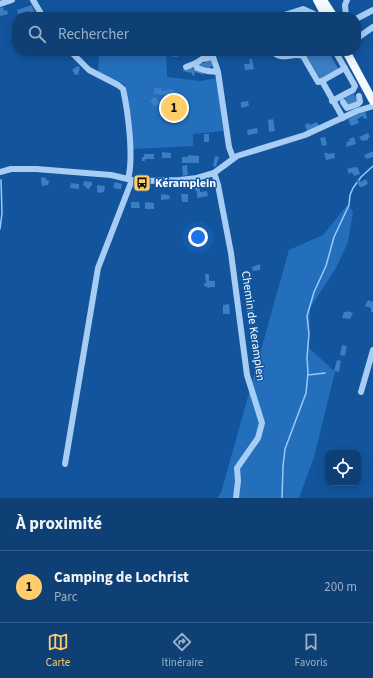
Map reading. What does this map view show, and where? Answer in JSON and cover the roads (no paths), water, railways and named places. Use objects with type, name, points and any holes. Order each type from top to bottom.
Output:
[{"type":"main road","points":[[317,0],[323,12]]},
{"type":"main road","points":[[324,0],[331,12]]},
{"type":"main road","points":[[349,56],[373,101]]},
{"type":"main road","points":[[355,56],[373,90]]},
{"type":"street","points":[[0,4],[12,0]]},
{"type":"street","points":[[33,0],[41,12]]},
{"type":"street","points":[[345,12],[344,4],[348,0]]},
{"type":"street","points":[[294,12],[303,9],[310,12]]},
{"type":"street","points":[[361,16],[373,10]]},
{"type":"street","points":[[361,35],[373,27]]},
{"type":"street","points":[[65,464],[98,268],[130,179],[130,148],[123,89],[89,70],[75,56]]},
{"type":"street","points":[[303,56],[317,81],[322,82],[343,118]]},
{"type":"street","points":[[332,101],[355,89],[354,83],[338,56]]},
{"type":"street","points":[[186,66],[213,57],[218,72],[229,147],[233,158]]},
{"type":"street","points":[[196,63],[197,68],[218,72]]},
{"type":"street","points":[[322,82],[345,68]]},
{"type":"street","points":[[0,172],[11,169],[36,169],[100,174],[130,179],[180,180],[198,178],[214,173],[233,158],[305,135],[343,118],[359,104],[359,96]]},
{"type":"street","points":[[343,102],[347,108],[373,106]]},
{"type":"street","name":"Chemin de Keramplen","points":[[214,173],[218,185],[231,253],[247,375],[262,423],[258,438],[237,468],[238,481],[236,498]]},
{"type":"street","points":[[362,392],[373,350]]},
{"type":"waterway","points":[[282,498],[285,449],[306,393],[309,334],[307,316],[314,292],[326,266],[334,237],[349,205],[350,195],[353,188],[361,177],[373,166]]},
{"type":"waterway","points":[[0,229],[2,213],[1,180]]},
{"type":"waterway","points":[[308,375],[325,373]]},
{"type":"place","name":"Camping de Lochrist","points":[[174,108]]},
{"type":"place","name":"Kéramplein","points":[[142,183]]}]
